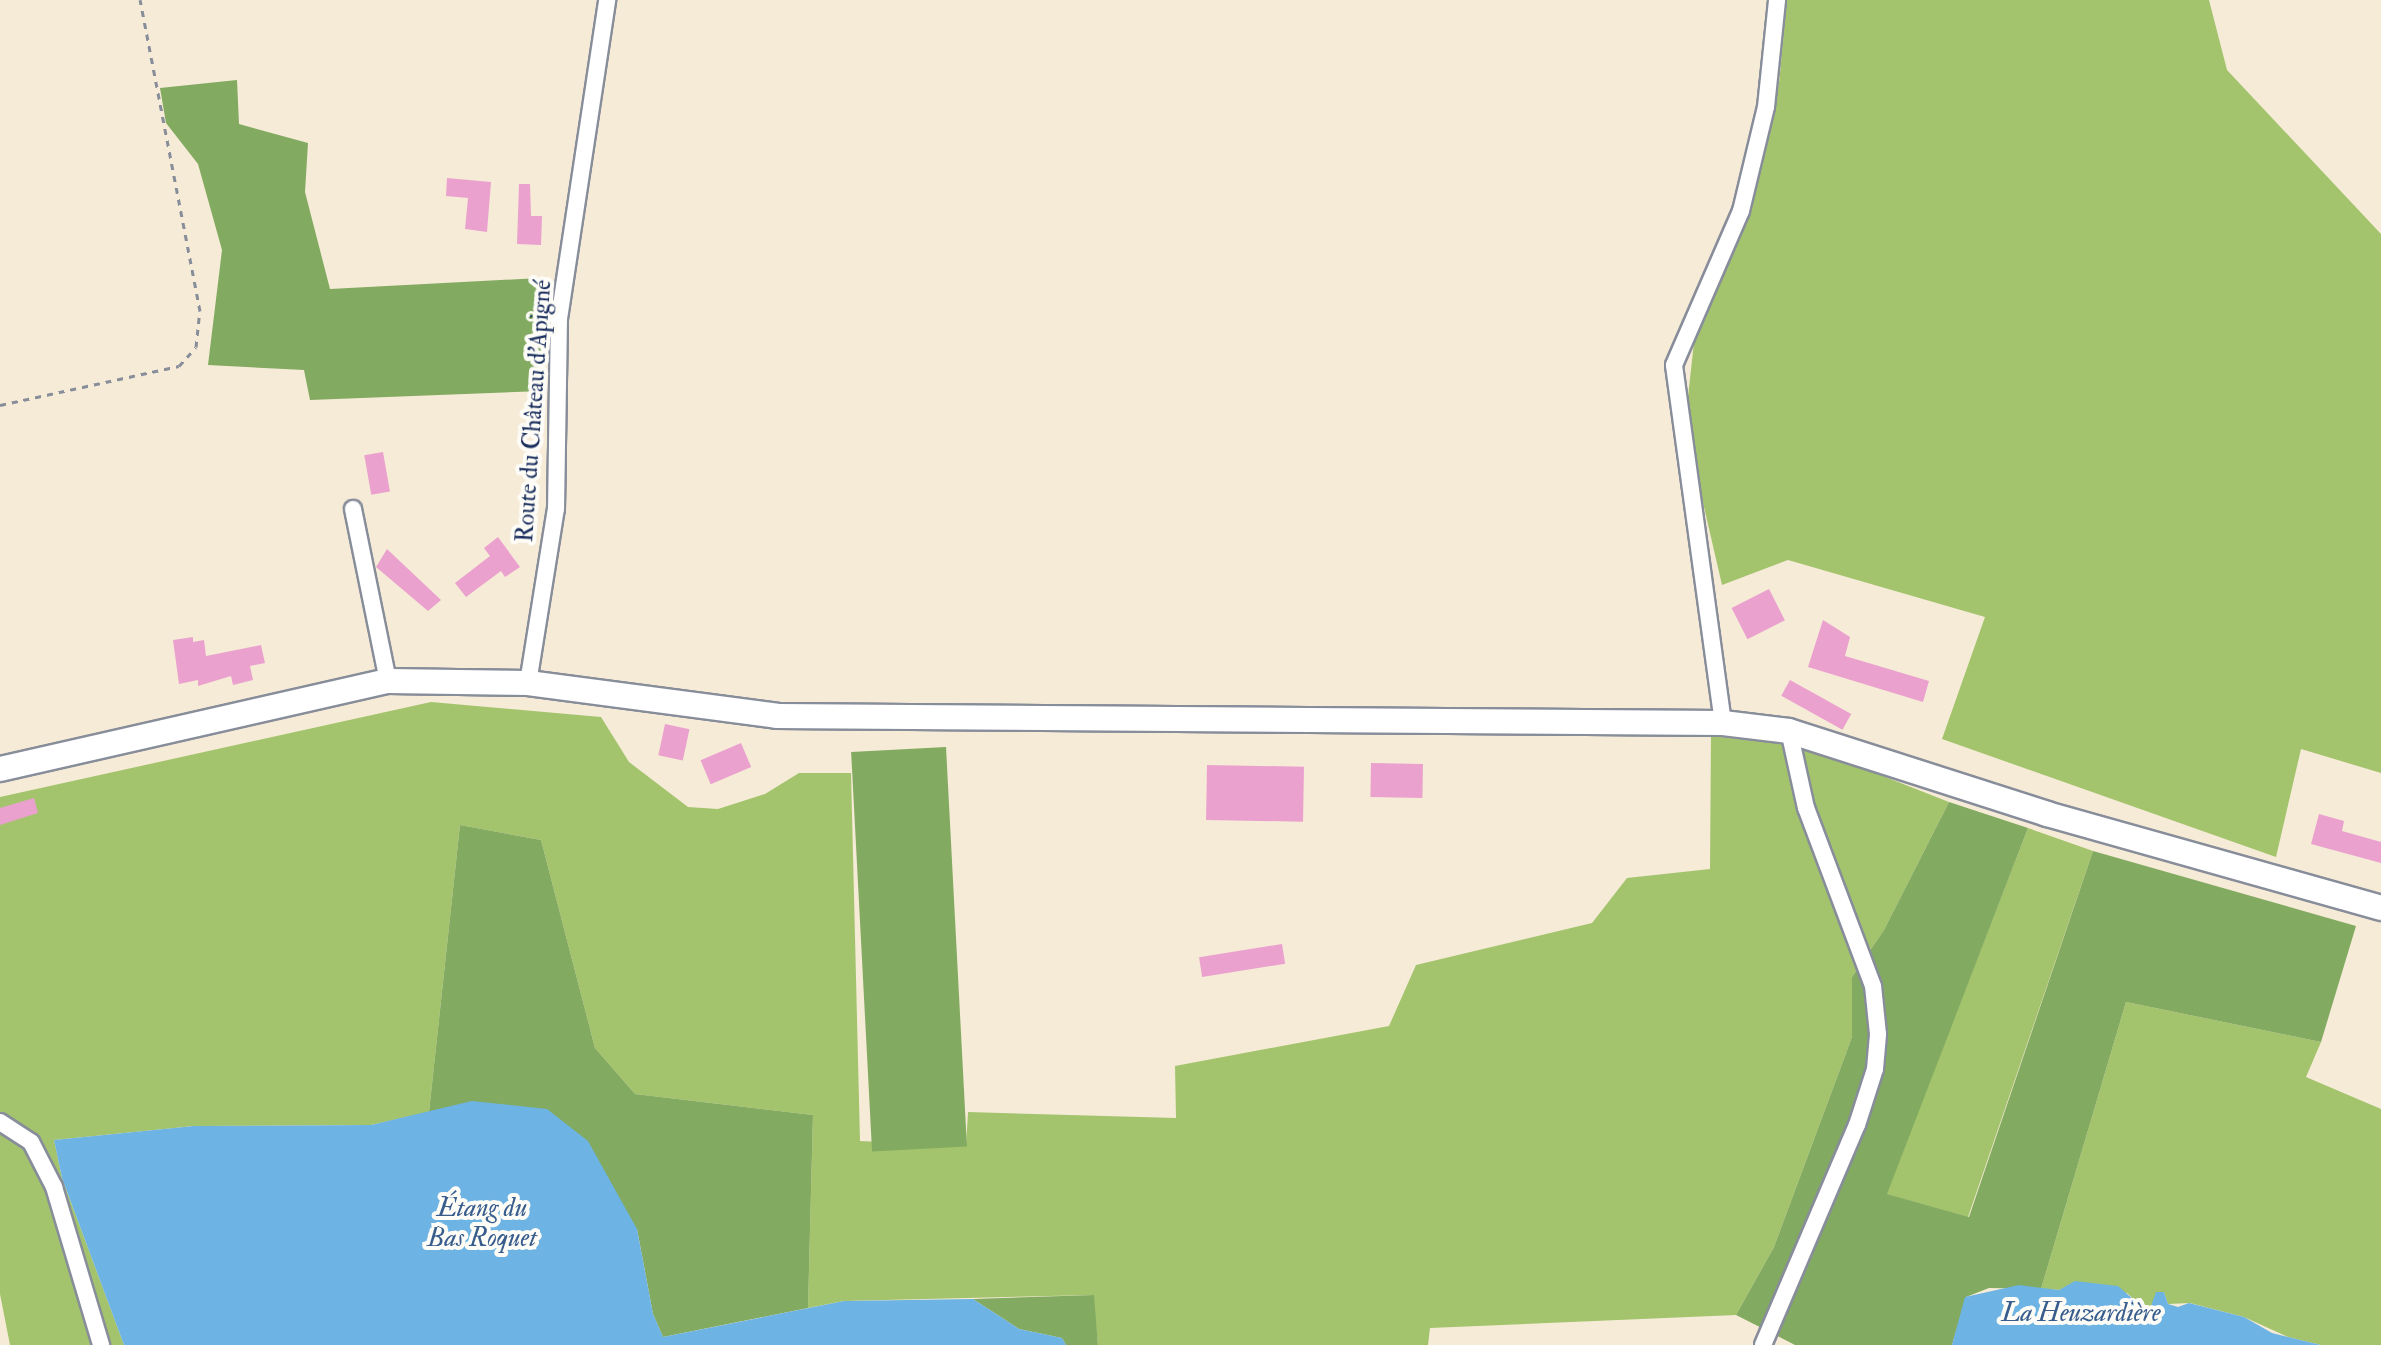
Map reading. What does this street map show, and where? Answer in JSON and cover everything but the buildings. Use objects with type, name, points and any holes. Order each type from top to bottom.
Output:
[{"type":"street","name":"Route du Château d'Apigné","points":[[528,683],[556,509],[559,319],[607,0]]},
{"type":"street","points":[[1723,723],[1674,365],[1741,211],[1766,107],[1777,0]]},
{"type":"street","points":[[353,509],[388,681]]},
{"type":"street","points":[[0,769],[388,681],[528,683],[777,716],[1723,723],[1789,731],[2047,814],[2381,908]]},
{"type":"street","points":[[1763,1345],[1857,1125],[1875,1069],[1878,1034],[1873,986],[1806,808],[1789,731]]},
{"type":"street","points":[[0,1122],[31,1142],[54,1187],[101,1345]]},
{"type":"path","points":[[0,405],[179,366],[196,347],[200,311],[140,0]]},
{"type":"green space","points":[[1787,0],[2209,0],[2227,70],[2381,234],[2381,773],[2301,749],[2276,857],[1942,739],[1985,617],[1788,560],[1722,585],[1701,494],[1688,397],[1694,342],[1752,205],[1779,83]]},
{"type":"green space","points":[[237,80],[239,124],[308,143],[305,192],[330,289],[540,278],[542,391],[310,400],[304,370],[208,365],[222,250],[198,164],[166,123],[160,88]]},
{"type":"green space","points":[[431,702],[601,717],[629,762],[688,807],[718,809],[765,794],[799,773],[851,773],[860,1141],[966,1146],[968,1112],[1176,1118],[1175,1066],[1389,1026],[1416,965],[1592,923],[1627,878],[1710,869],[1711,736],[1809,747],[1949,802],[1884,930],[1852,977],[1852,1037],[1774,1247],[1736,1315],[1430,1328],[1428,1345],[1098,1345],[1093,1295],[844,1301],[808,1308],[813,1115],[635,1094],[595,1048],[541,840],[460,825],[429,1112],[371,1125],[194,1126],[54,1140],[62,1178],[124,1345],[10,1345],[0,1294],[0,797]]},
{"type":"green space","points":[[946,747],[967,1146],[872,1151],[851,752]]},
{"type":"green space","points":[[1949,802],[2028,828],[1887,1194],[1969,1217],[2093,851],[2356,926],[2321,1042],[2126,1002],[2041,1289],[1989,1288],[1966,1297],[1952,1345],[1795,1345],[1736,1315],[1774,1247],[1852,1037],[1852,977],[1884,930]]},
{"type":"green space","points":[[460,825],[541,840],[595,1048],[635,1094],[813,1115],[808,1308],[663,1337],[653,1314],[637,1229],[429,1112]]},
{"type":"green space","points":[[2028,828],[2093,851],[1968,1217],[1886,1194]]},
{"type":"green space","points":[[2126,1002],[2321,1042],[2306,1077],[2381,1109],[2381,1345],[2321,1345],[2288,1337],[2244,1317],[2190,1303],[2168,1304],[2164,1292],[2151,1306],[2142,1307],[2127,1293],[2041,1289]]},
{"type":"green space","points":[[1094,1295],[1098,1345],[1066,1345],[1062,1338],[1019,1329],[973,1299]]},
{"type":"water","name":"Étang du Bas Roquet","points":[[472,1101],[547,1109],[588,1141],[637,1229],[653,1314],[663,1337],[844,1301],[973,1299],[1019,1329],[1062,1338],[1066,1345],[124,1345],[62,1178],[54,1140],[194,1126],[371,1125]]},
{"type":"water","name":"La Heuzardière","points":[[2075,1281],[2118,1286],[2142,1307],[2151,1306],[2156,1292],[2164,1292],[2168,1304],[2178,1307],[2189,1303],[2244,1317],[2272,1333],[2321,1345],[1952,1345],[1965,1297],[2019,1285],[2059,1290]]}]
